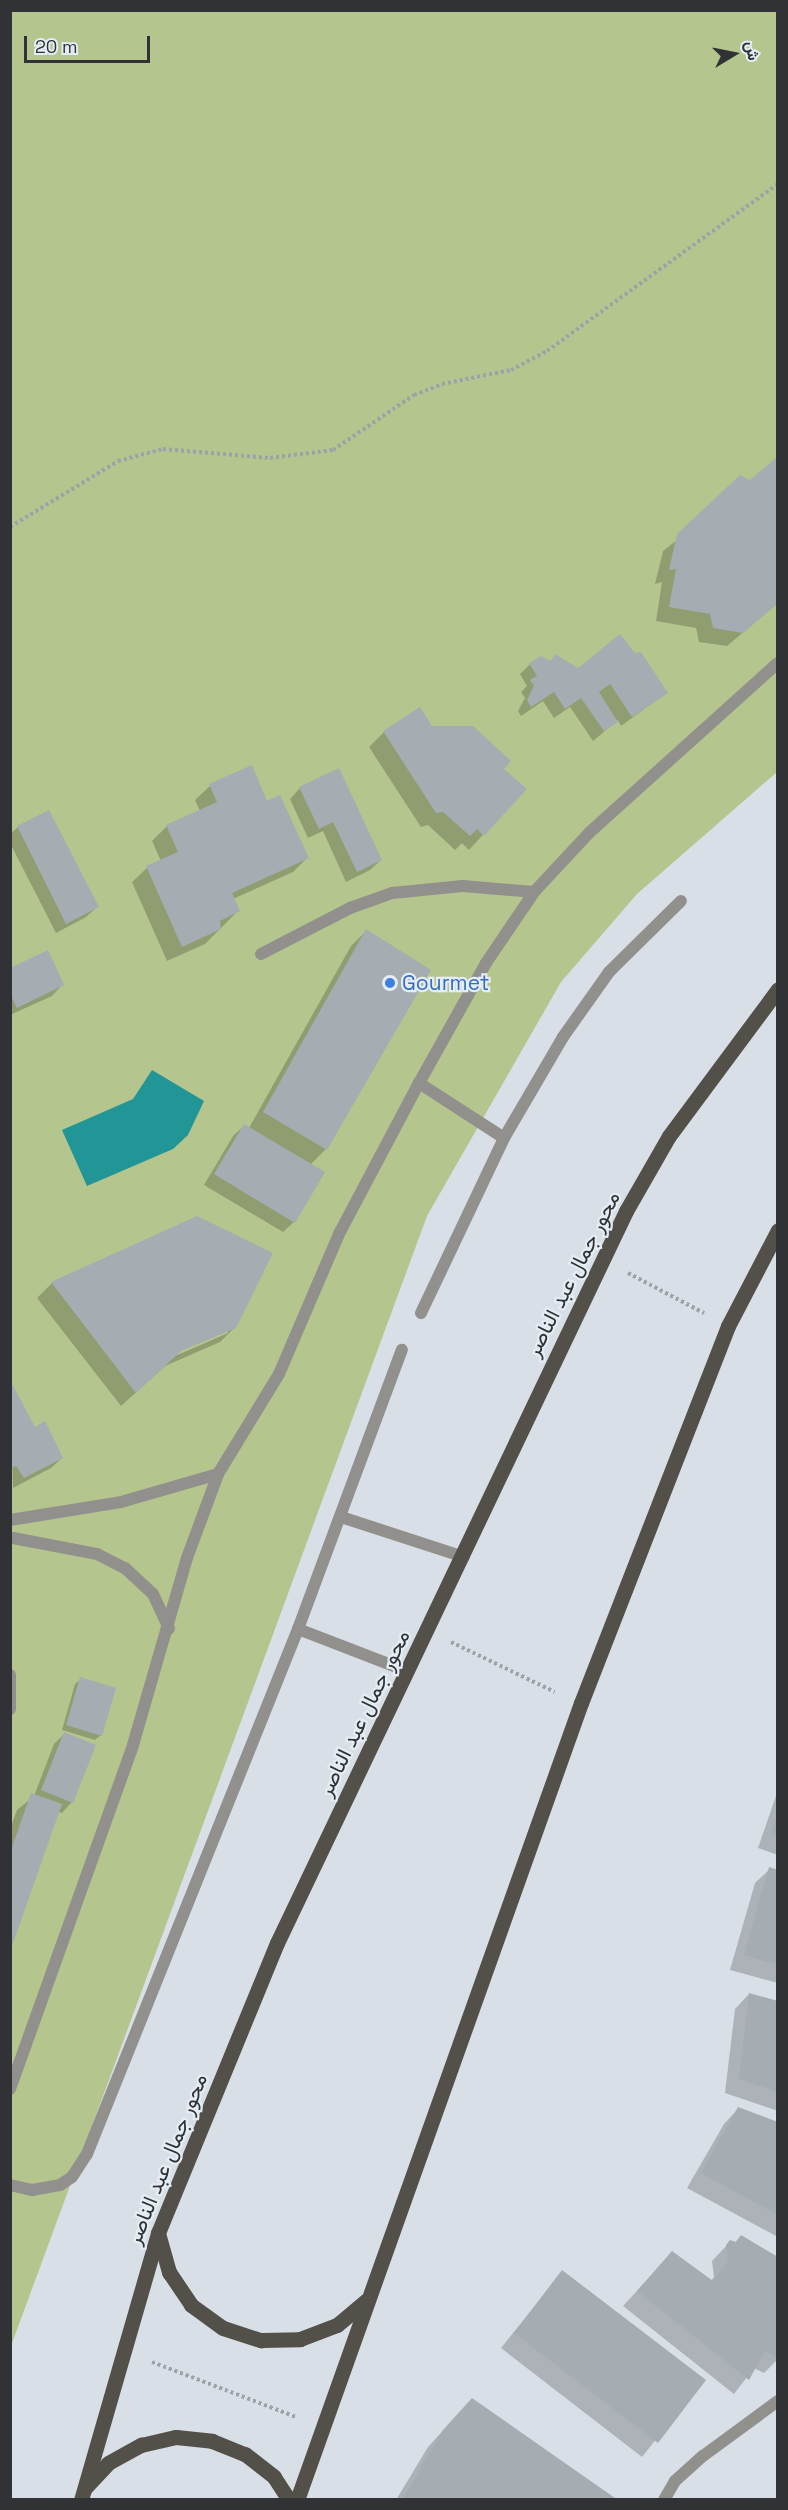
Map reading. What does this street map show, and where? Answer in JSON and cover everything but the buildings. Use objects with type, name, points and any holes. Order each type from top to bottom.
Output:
[{"type":"main road","name":"محور جمال عبد الناصر","points":[[82,2495],[122,2351],[158,2234],[277,1943],[464,1557],[602,1260],[669,1136],[777,989]]},
{"type":"main road","points":[[297,2499],[325,2427],[581,1703],[728,1326],[777,1230]]},
{"type":"main road","points":[[158,2234],[169,2272],[191,2305],[223,2328],[261,2340],[300,2339],[337,2325],[368,2300]]},
{"type":"main road","points":[[82,2495],[108,2463],[141,2445],[176,2437],[212,2441],[245,2454],[274,2477],[289,2499]]},
{"type":"street","points":[[10,2089],[133,1745],[169,1629],[187,1558],[218,1474],[279,1374],[340,1232],[419,1083],[486,963],[534,892],[590,832],[777,663]]},
{"type":"street","points":[[261,954],[350,908],[392,893],[463,886],[534,892]]},
{"type":"street","points":[[421,1313],[504,1138],[589,998],[624,956],[681,901]]},
{"type":"street","points":[[419,1083],[504,1138]]},
{"type":"street","points":[[10,2185],[47,2190],[60,2186],[81,2166],[298,1629],[402,1350]]},
{"type":"street","points":[[10,1520],[121,1502],[218,1474]]},
{"type":"street","points":[[341,1517],[464,1557]]},
{"type":"street","points":[[11,1539],[97,1554],[125,1568],[153,1594],[169,1629]]},
{"type":"street","points":[[298,1629],[407,1671]]},
{"type":"street","points":[[10,1675],[10,1709]]},
{"type":"street","points":[[664,2499],[675,2481],[703,2456],[777,2401]]},
{"type":"path","points":[[10,527],[118,461],[164,449],[270,458],[333,450],[414,395],[442,384],[511,370],[547,351],[777,184]]},
{"type":"path","points":[[602,1260],[728,1326]]},
{"type":"path","points":[[428,1631],[581,1703]]},
{"type":"path","points":[[122,2351],[325,2427]]},
{"type":"green space","points":[[11,11],[777,11],[777,772],[637,894],[561,982],[427,1216],[11,2346]]},
{"type":"water","points":[[152,1070],[204,1101],[188,1135],[173,1149],[87,1186],[62,1130],[133,1099]]},
{"type":"place","name":"Gourmet","points":[[390,983]]}]
